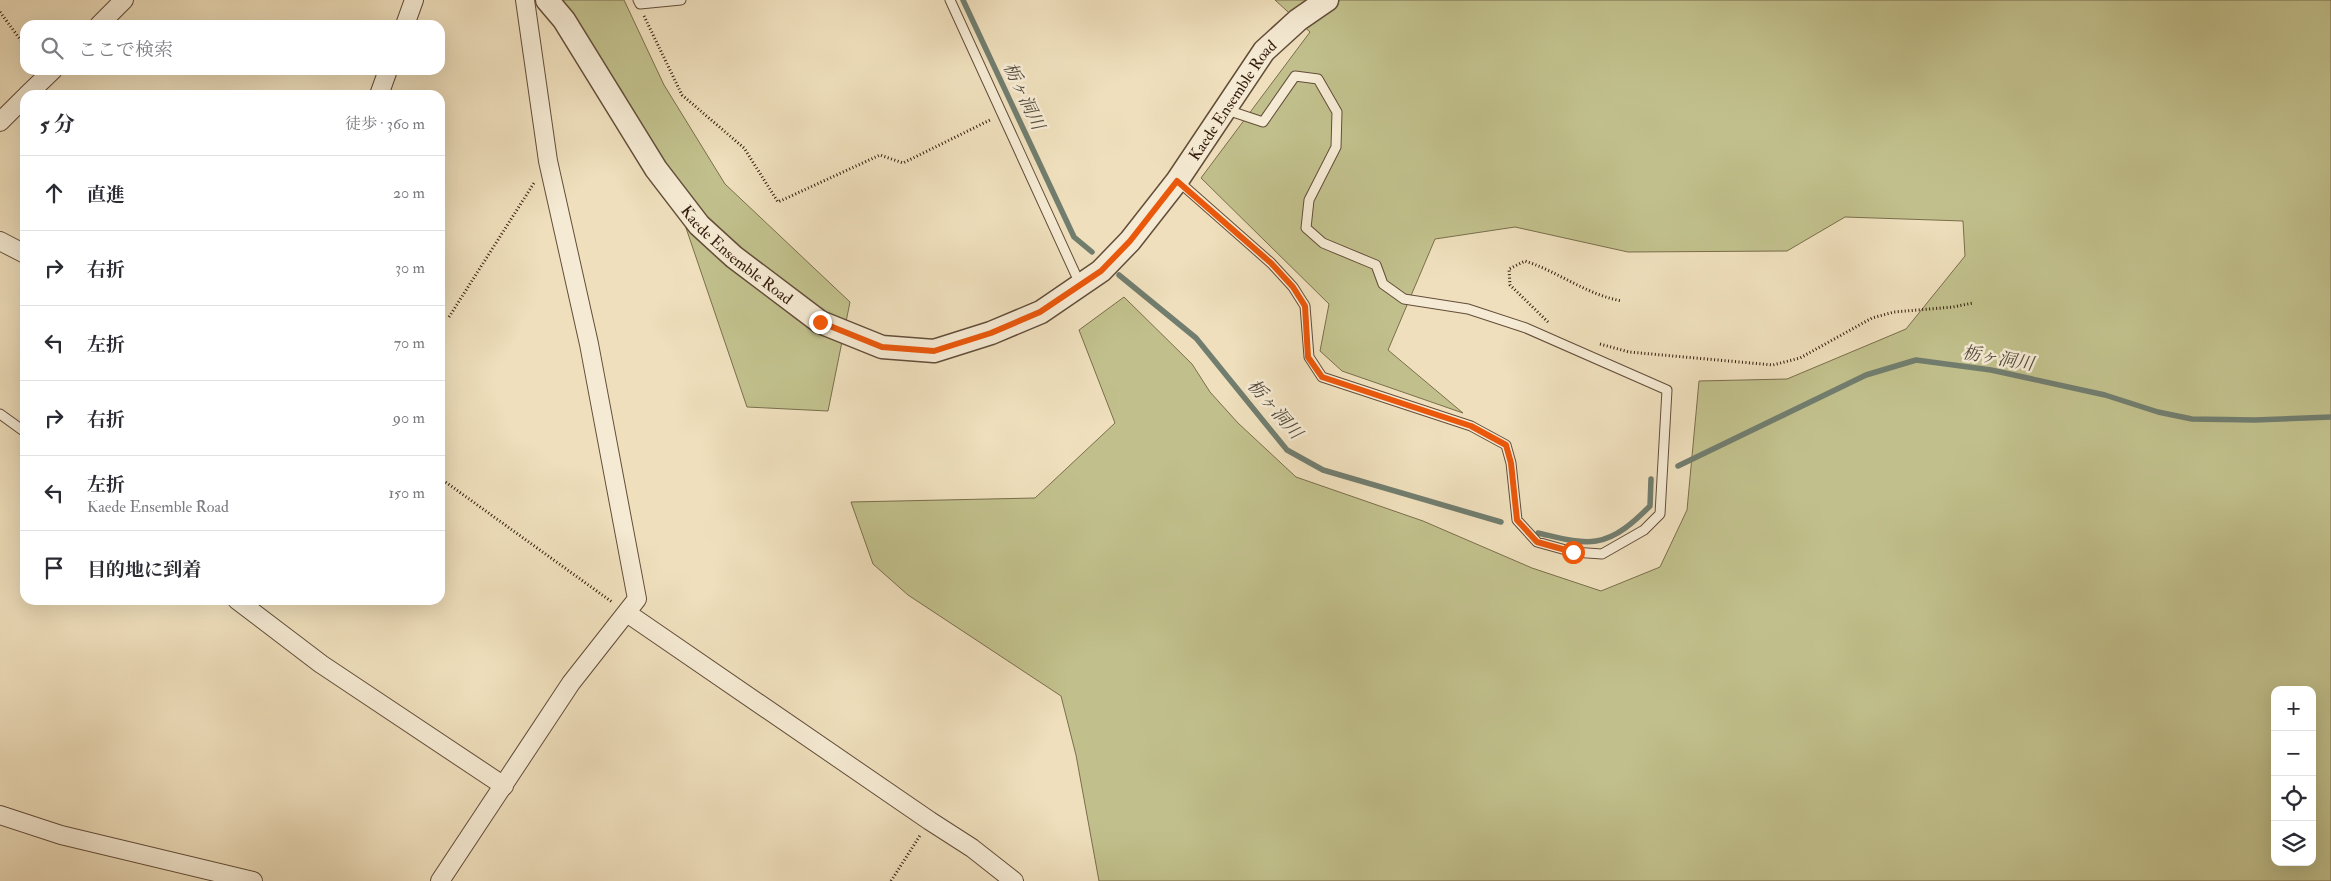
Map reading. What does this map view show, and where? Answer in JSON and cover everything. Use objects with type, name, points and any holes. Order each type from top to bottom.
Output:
[{"type":"street","points":[[104,20],[124,0]]},
{"type":"street","points":[[407,20],[414,0]]},
{"type":"street","points":[[440,881],[571,683],[637,599],[589,344],[548,161],[525,0]]},
{"type":"street","name":"Kaede Ensemble Road","points":[[548,0],[564,20],[656,169],[699,225],[734,257],[820,322],[882,347],[934,351],[991,333],[1040,312],[1101,271],[1130,241],[1177,181],[1264,51],[1298,20],[1327,0]]},
{"type":"street","points":[[32,90],[48,75]]},
{"type":"street","points":[[381,90],[386,75]]},
{"type":"street","points":[[0,122],[20,102]]},
{"type":"street","points":[[0,241],[20,251]]},
{"type":"street","points":[[244,605],[321,664],[504,786]]},
{"type":"street","points":[[626,613],[972,848],[1014,881]]},
{"type":"street","points":[[0,815],[61,835],[253,881]]},
{"type":"lane","points":[[639,2],[681,0]]},
{"type":"lane","points":[[950,0],[1081,286]]},
{"type":"lane","points":[[1177,181],[1271,263],[1293,287],[1305,306],[1308,357],[1322,377],[1471,426],[1506,445],[1511,463],[1517,520],[1537,542],[1573,552],[1602,554],[1644,530],[1660,514],[1667,390],[1526,328],[1468,309],[1404,299],[1383,284],[1376,265],[1323,243],[1306,228],[1309,200],[1336,147],[1336,112],[1318,79],[1295,76],[1263,122],[1224,109]]},
{"type":"lane","points":[[0,414],[20,428]]},
{"type":"path","points":[[639,2],[648,28],[682,95],[744,148],[778,202],[880,155],[903,162],[1002,114]]},
{"type":"path","points":[[0,12],[20,39]]},
{"type":"path","points":[[449,317],[548,161]]},
{"type":"path","points":[[1556,328],[1534,311],[1510,286],[1509,269],[1525,261],[1548,269],[1601,297],[1622,301]]},
{"type":"path","points":[[1591,341],[1629,352],[1773,365],[1800,358],[1872,318],[1894,312],[1953,307],[1973,303]]},
{"type":"path","points":[[445,482],[626,613]]},
{"type":"path","points":[[891,881],[930,821]]},
{"type":"shaded area","points":[[561,0],[624,0],[664,85],[725,184],[850,302],[828,411],[747,407],[684,222],[622,91]]},
{"type":"shaded area","points":[[1275,0],[2331,0],[2331,881],[1099,881],[1076,755],[1061,696],[908,595],[873,564],[851,502],[1035,498],[1115,423],[1079,330],[1124,297],[1192,364],[1210,392],[1238,423],[1296,477],[1423,521],[1532,568],[1601,591],[1660,567],[1687,510],[1699,381],[1787,379],[1906,329],[1965,256],[1963,221],[1845,217],[1787,251],[1628,252],[1515,227],[1435,239],[1388,350],[1463,413],[1342,371],[1320,351],[1329,304],[1201,178],[1310,32]]},
{"type":"waterway","name":"栃ヶ洞川","points":[[963,0],[1074,237],[1092,252]]},
{"type":"waterway","name":"栃ヶ洞川","points":[[1119,275],[1196,338],[1287,450],[1323,470],[1501,522]]},
{"type":"waterway","name":"栃ヶ洞川","points":[[1678,466],[1866,375],[1916,360],[1991,370],[2105,395],[2158,412],[2192,419],[2255,420],[2331,417]]},
{"type":"waterway","name":"栃ヶ洞川","points":[[1538,533],[1582,542],[1596,541],[1618,533],[1650,506],[1651,479]]},
{"type":"route","points":[[820,322],[882,347],[934,351],[991,333],[1040,312],[1101,271],[1130,241],[1177,181],[1271,263],[1293,287],[1305,306],[1308,357],[1322,377],[1407,403],[1471,426],[1506,445],[1511,463],[1517,520],[1537,542],[1573,552]]}]
